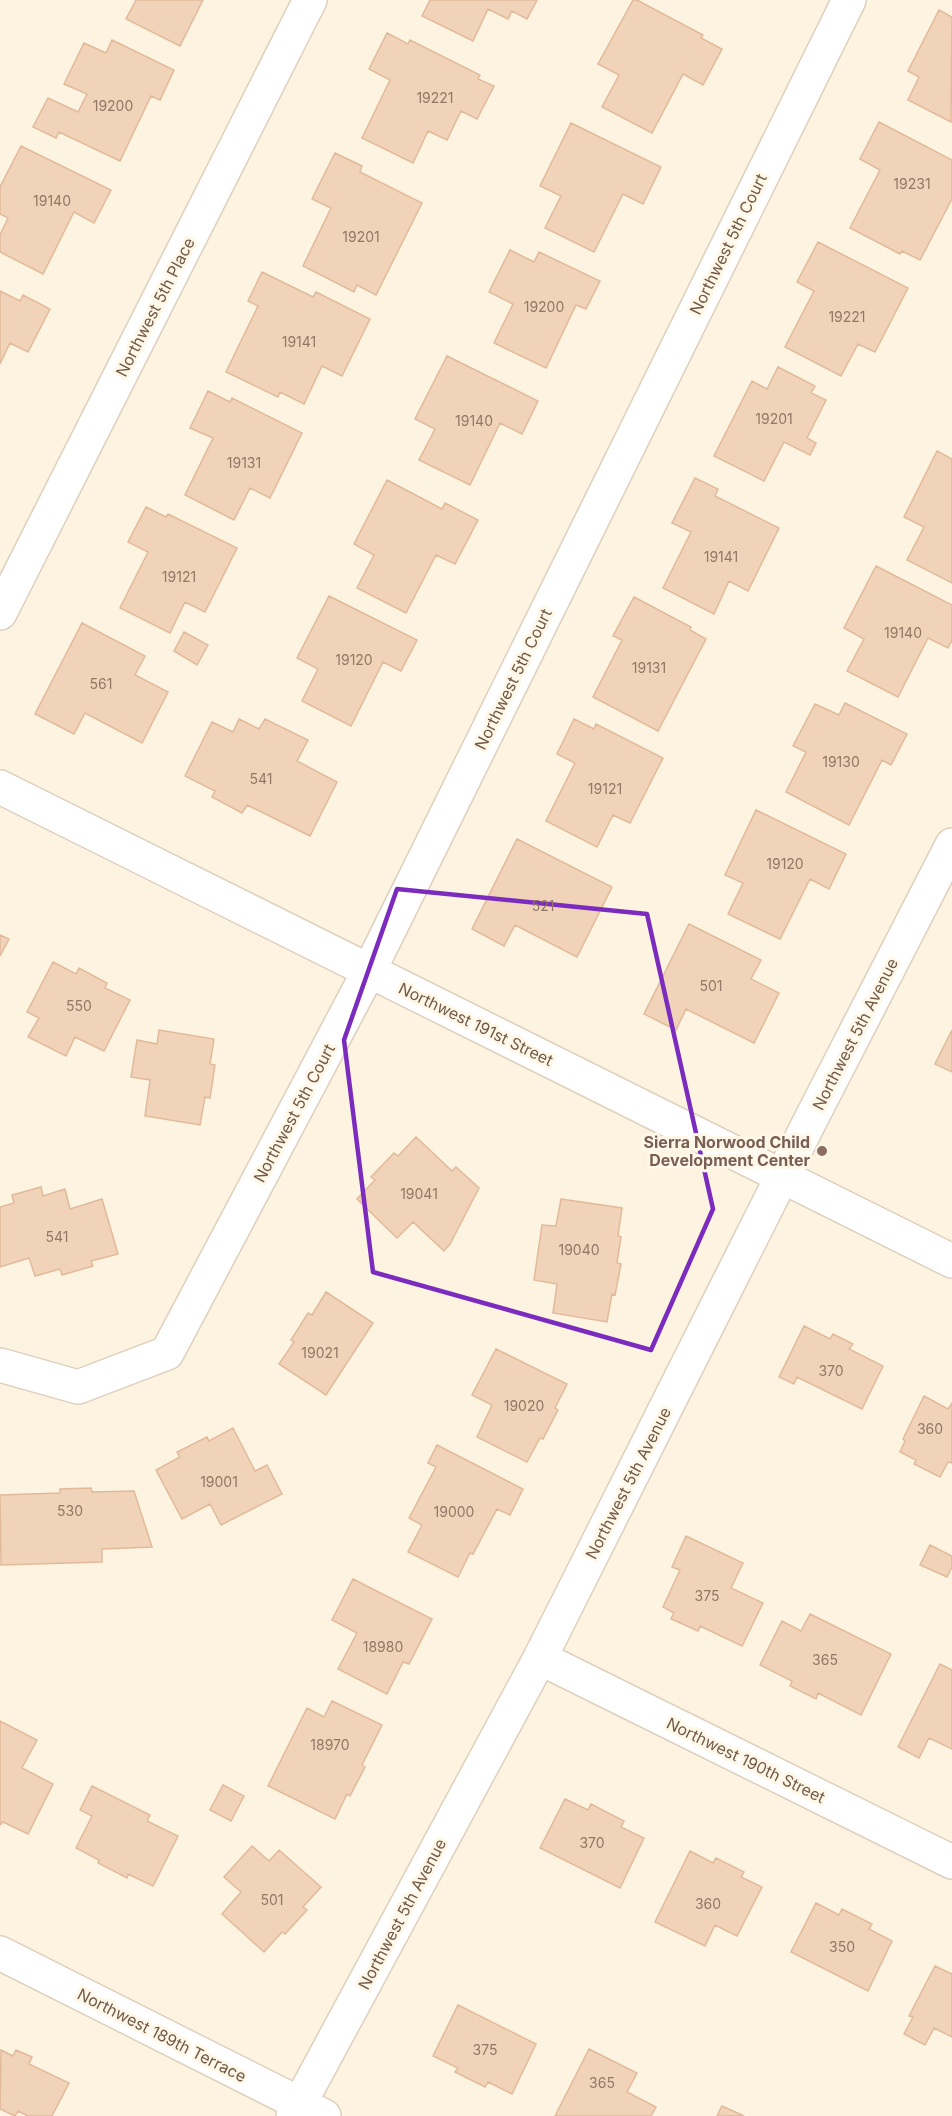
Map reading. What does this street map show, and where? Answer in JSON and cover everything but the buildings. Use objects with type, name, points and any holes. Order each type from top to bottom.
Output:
[{"type":"street","name":"Northwest 5th Place","points":[[0,613],[310,0]]},
{"type":"street","name":"Northwest 5th Court","points":[[0,1365],[78,1387],[167,1353],[369,971],[849,0]]},
{"type":"street","name":"Northwest 191st Street","points":[[0,787],[952,1261]]},
{"type":"street","name":"Northwest 5th Avenue","points":[[306,2112],[540,1658],[782,1177],[952,846]]},
{"type":"street","name":"Northwest 190th Street","points":[[540,1658],[952,1862]]},
{"type":"street","name":"Northwest 189th Terrace","points":[[0,1953],[306,2112]]},
{"type":"highlighted area","points":[[397,889],[647,914],[713,1209],[651,1350],[373,1272],[344,1040]]},
{"type":"place","name":"Sierra Norwood Child Development Center","points":[[822,1151]]}]
